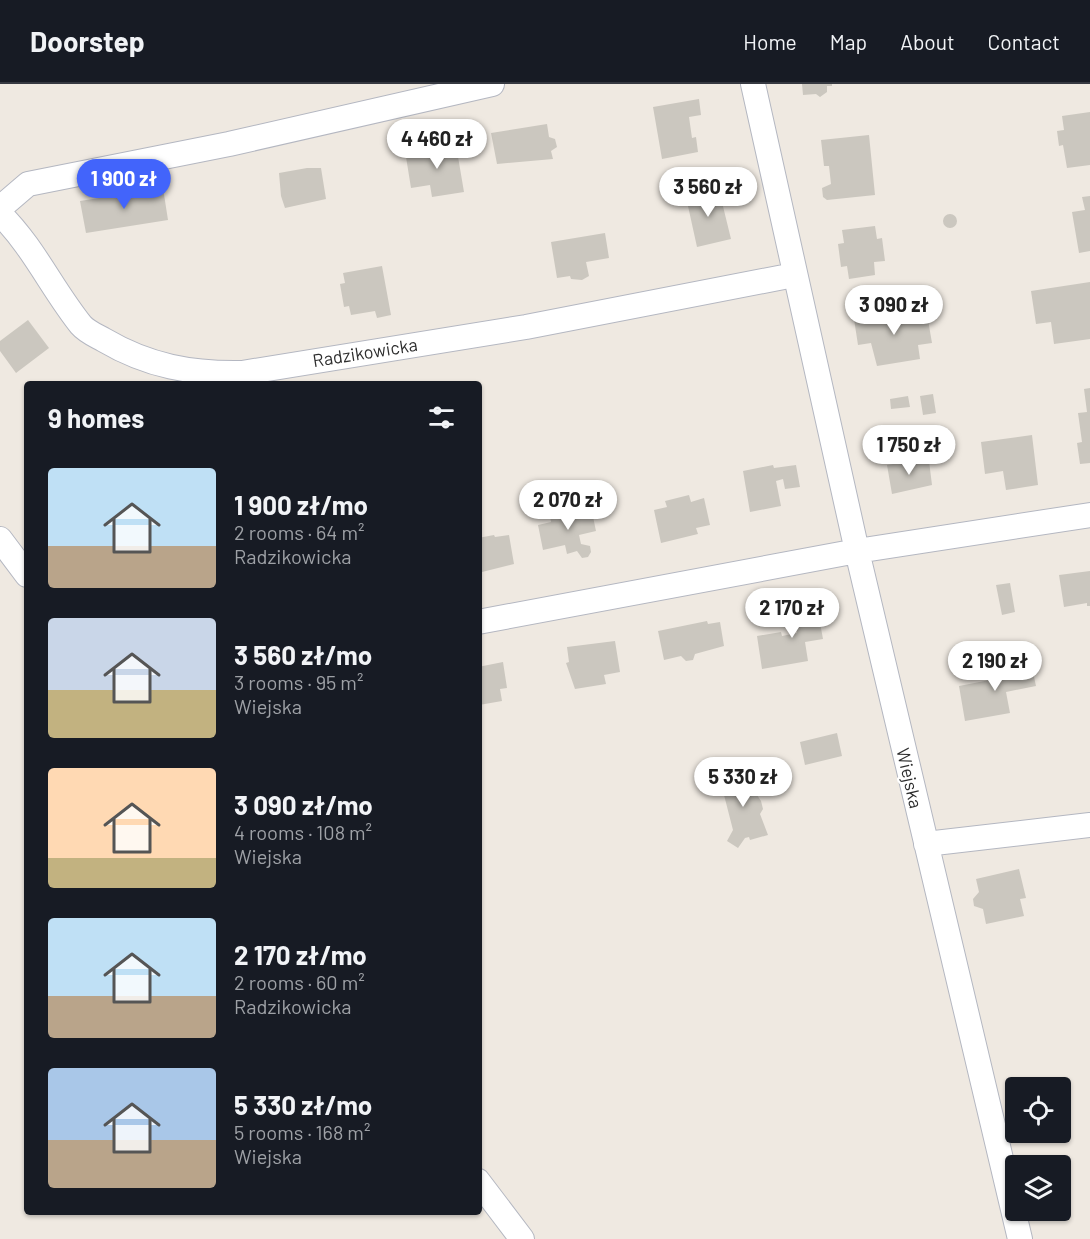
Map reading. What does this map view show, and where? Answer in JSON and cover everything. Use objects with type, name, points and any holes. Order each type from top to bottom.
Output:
[{"type":"street","points":[[0,208],[28,184],[229,144],[492,84]]},
{"type":"street","name":"Wiejska","points":[[753,84],[856,551],[1017,1228]]},
{"type":"street","name":"Radzikowicka","points":[[0,213],[19,232],[83,328],[130,356],[178,369],[208,373],[242,372],[526,327],[794,275]]},
{"type":"street","points":[[482,621],[856,551],[1090,515]]},
{"type":"street","points":[[0,539],[24,571]]},
{"type":"street","points":[[926,844],[1090,825]]},
{"type":"street","points":[[482,1186],[522,1239]]},
{"type":"building","points":[[802,84],[832,84],[832,86],[827,86],[827,92],[820,97],[816,94],[803,95]]},
{"type":"building","points":[[699,99],[701,115],[689,117],[692,138],[696,137],[698,152],[662,159],[653,107]]},
{"type":"building","points":[[1090,112],[1090,165],[1067,168],[1063,145],[1059,146],[1057,131],[1064,130],[1062,116]]},
{"type":"building","points":[[547,124],[549,137],[555,139],[557,147],[551,151],[553,159],[497,164],[491,133]]},
{"type":"building","points":[[869,135],[875,195],[827,200],[823,197],[822,188],[831,184],[829,166],[824,166],[821,140]]},
{"type":"building","points":[[455,139],[464,192],[432,197],[430,185],[411,188],[406,157],[434,153],[432,143]]},
{"type":"building","points":[[321,168],[326,199],[285,208],[281,196],[279,173]]},
{"type":"building","points":[[163,188],[168,220],[86,233],[80,201]]},
{"type":"building","points":[[719,190],[731,239],[697,247],[686,197]]},
{"type":"building","points":[[1090,196],[1090,251],[1079,253],[1072,212],[1085,210],[1082,197]]},
{"type":"building","points":[[950,214],[955,216],[957,221],[955,226],[950,228],[945,226],[943,221],[945,216]]},
{"type":"building","points":[[875,226],[877,239],[882,238],[885,261],[874,262],[875,275],[849,279],[847,266],[841,267],[838,244],[844,243],[842,230]]},
{"type":"building","points":[[605,233],[609,258],[586,262],[589,276],[582,280],[571,279],[570,276],[557,278],[551,242]]},
{"type":"building","points":[[382,266],[391,315],[377,318],[375,311],[351,315],[349,306],[344,307],[340,284],[345,283],[343,273]]},
{"type":"building","points":[[1090,282],[1090,339],[1054,344],[1051,322],[1036,324],[1031,291]]},
{"type":"building","points":[[912,310],[913,316],[927,314],[932,343],[918,345],[920,359],[877,366],[871,343],[858,345],[854,319]]},
{"type":"building","points":[[28,320],[49,348],[16,373],[0,351],[0,341]]},
{"type":"building","points":[[1090,388],[1090,463],[1080,464],[1077,443],[1082,442],[1078,413],[1087,412],[1084,389]]},
{"type":"building","points":[[933,394],[936,413],[923,415],[920,396]]},
{"type":"building","points":[[908,396],[910,407],[891,409],[890,399]]},
{"type":"building","points":[[1032,435],[1038,485],[1006,490],[1003,471],[985,474],[981,442]]},
{"type":"building","points":[[917,460],[929,461],[932,485],[892,494],[887,465]]},
{"type":"building","points":[[773,465],[774,468],[796,465],[800,487],[785,489],[783,479],[776,481],[781,506],[750,512],[743,471]]},
{"type":"building","points":[[689,495],[691,502],[704,498],[710,525],[696,528],[698,534],[661,543],[654,510],[667,507],[665,501]]},
{"type":"building","points":[[591,507],[596,531],[579,535],[581,544],[590,546],[591,552],[588,557],[582,558],[577,551],[567,554],[565,545],[543,550],[538,525],[551,522],[550,517]]},
{"type":"building","points":[[509,535],[514,564],[482,572],[482,537]]},
{"type":"building","points":[[1090,571],[1090,606],[1087,606],[1087,603],[1064,607],[1059,575]]},
{"type":"building","points":[[1010,583],[1015,612],[1002,615],[996,585]]},
{"type":"building","points":[[816,601],[823,639],[805,642],[808,661],[762,669],[757,636],[781,632],[782,636],[797,633],[792,606]]},
{"type":"building","points":[[707,621],[708,624],[720,622],[724,646],[695,654],[693,660],[686,661],[681,656],[664,660],[658,631]]},
{"type":"building","points":[[615,641],[620,672],[604,675],[606,684],[575,689],[566,663],[569,662],[567,647]]},
{"type":"building","points":[[503,662],[507,688],[500,689],[502,701],[482,704],[482,666]]},
{"type":"building","points":[[1031,663],[1036,686],[1006,692],[1010,713],[965,721],[959,686],[1000,678],[998,669]]},
{"type":"building","points":[[837,733],[842,756],[805,765],[800,742]]},
{"type":"building","points":[[755,773],[759,791],[755,792],[761,801],[763,809],[760,814],[768,835],[750,840],[749,837],[745,838],[738,848],[727,841],[733,830],[724,795],[715,789],[722,778],[726,780]]},
{"type":"building","points":[[1019,869],[1026,898],[1020,899],[1024,916],[986,924],[983,909],[974,906],[973,899],[979,892],[976,879]]}]
